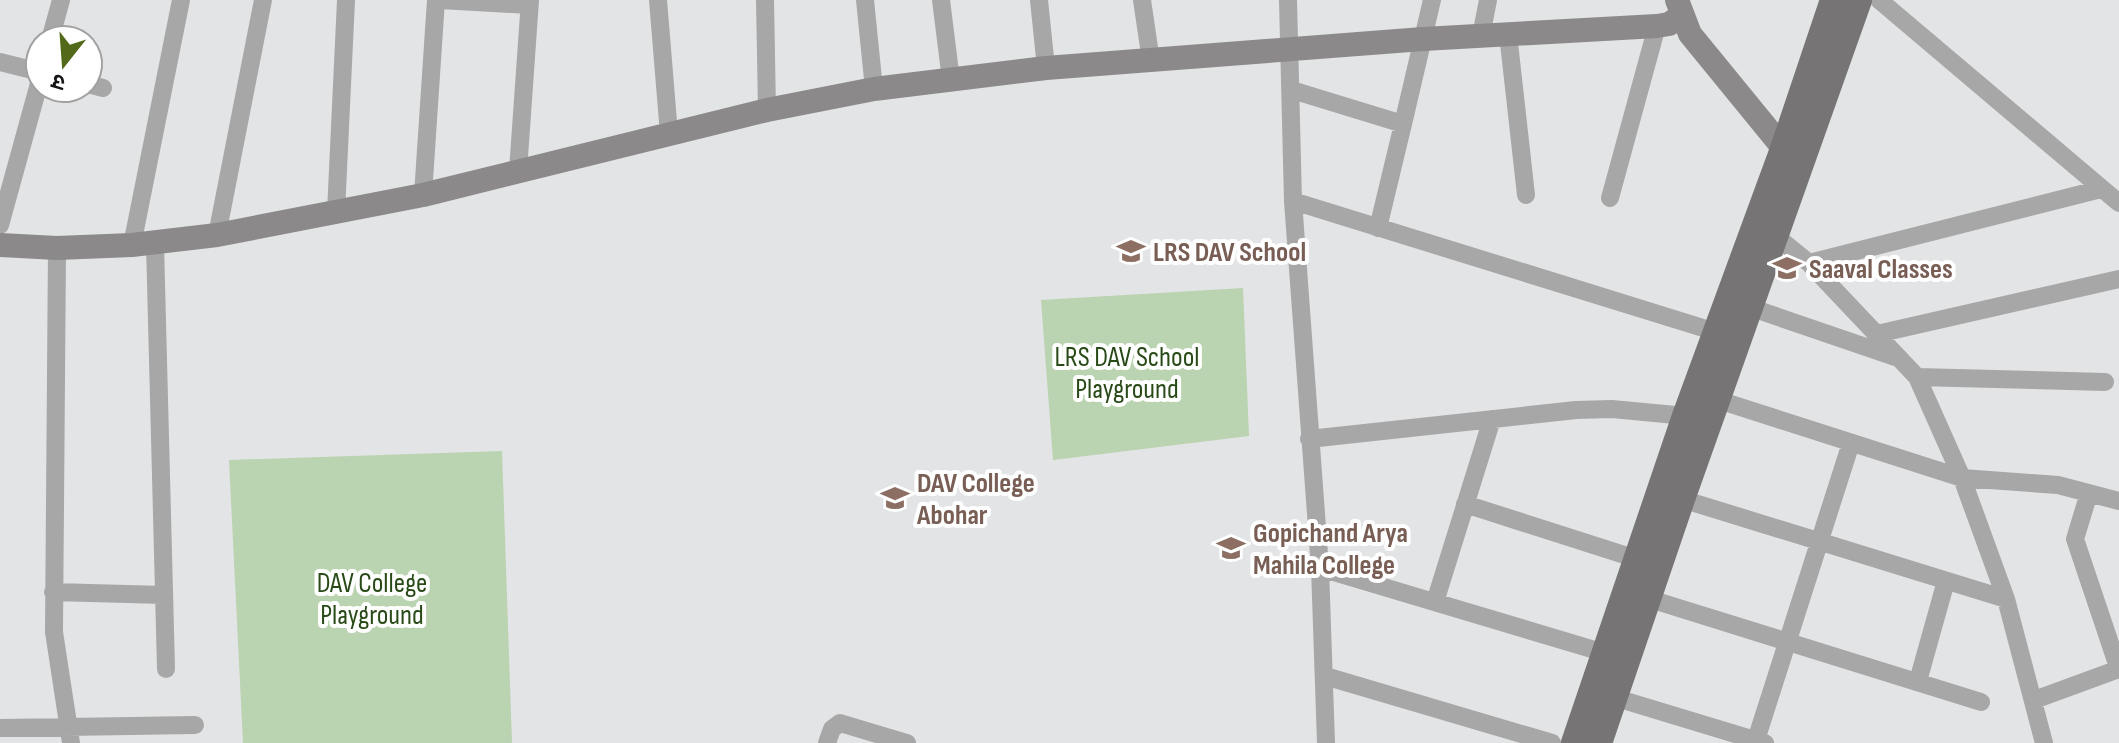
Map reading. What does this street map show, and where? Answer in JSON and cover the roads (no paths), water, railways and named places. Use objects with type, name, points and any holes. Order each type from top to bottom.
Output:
[{"type":"main road","points":[[1699,403],[1749,307],[1784,149],[1834,0]]},
{"type":"main road","points":[[1575,743],[1604,694],[1671,495],[1699,403],[1716,332],[1766,228],[1858,0]]},
{"type":"main road","points":[[1598,743],[1605,653],[1637,595],[1637,559],[1671,495]]},
{"type":"street","points":[[54,24],[61,0]]},
{"type":"street","points":[[166,669],[144,245],[181,0]]},
{"type":"street","points":[[217,235],[263,0]]},
{"type":"street","points":[[336,212],[346,0]]},
{"type":"street","points":[[423,195],[438,0],[529,3],[518,171]]},
{"type":"street","points":[[658,0],[669,134]]},
{"type":"street","points":[[765,0],[767,110]]},
{"type":"street","points":[[865,0],[874,89]]},
{"type":"street","points":[[941,0],[951,80]]},
{"type":"street","points":[[1039,0],[1046,68]]},
{"type":"street","points":[[1142,0],[1151,61]]},
{"type":"street","points":[[1288,0],[1293,201],[1320,568],[1326,743]]},
{"type":"street","points":[[1378,228],[1432,0]]},
{"type":"street","points":[[1481,36],[1488,0]]},
{"type":"street","points":[[1879,0],[2119,203]]},
{"type":"street","points":[[1683,5],[1690,34],[1784,149]]},
{"type":"street","points":[[0,245],[57,248],[144,245],[217,235],[423,195],[767,110],[874,89],[1046,68],[1423,39],[1657,26],[1669,24],[1683,5]]},
{"type":"street","points":[[1610,198],[1657,26]]},
{"type":"street","points":[[1508,34],[1526,195]]},
{"type":"street","points":[[0,62],[24,68]]},
{"type":"street","points":[[1292,90],[1403,124]]},
{"type":"street","points":[[0,225],[33,104]]},
{"type":"street","points":[[1809,263],[2101,189]]},
{"type":"street","points":[[1293,201],[1716,332]]},
{"type":"street","points":[[1766,228],[1809,263],[1917,377],[1962,478],[2006,599],[2044,743]]},
{"type":"street","points":[[57,248],[53,592],[57,662],[70,734]]},
{"type":"street","points":[[1877,334],[2119,279]]},
{"type":"street","points":[[1749,307],[1900,359]]},
{"type":"street","points":[[1917,377],[2105,382]]},
{"type":"street","points":[[1309,439],[1576,410],[1699,403],[1851,443],[1962,478],[2058,485],[2119,501]]},
{"type":"street","points":[[1435,602],[1492,419]]},
{"type":"street","points":[[1604,694],[1761,742],[1788,643],[1851,443]]},
{"type":"street","points":[[2034,700],[2119,669],[2075,539],[2089,493]]},
{"type":"street","points":[[1671,495],[2006,599]]},
{"type":"street","points":[[1465,504],[1637,559]]},
{"type":"street","points":[[1320,568],[1605,653]]},
{"type":"street","points":[[1918,681],[1946,581]]},
{"type":"street","points":[[53,592],[164,595]]},
{"type":"street","points":[[1637,595],[1981,702]]},
{"type":"street","points":[[1325,676],[1552,743]]},
{"type":"street","points":[[827,743],[832,729],[840,723],[907,743]]},
{"type":"street","points":[[0,728],[70,734],[195,725]]},
{"type":"place","name":"LRS DAV School","points":[[1131,251]]},
{"type":"place","name":"Saaval Classes","points":[[1787,268]]},
{"type":"place","name":"DAV College Abohar","points":[[895,498]]},
{"type":"place","name":"Gopichand Arya Mahila College","points":[[1231,548]]},
{"type":"park label","name":"LRS DAV School Playground","points":[[1127,372]]},
{"type":"park label","name":"DAV College Playground","points":[[372,598]]}]
